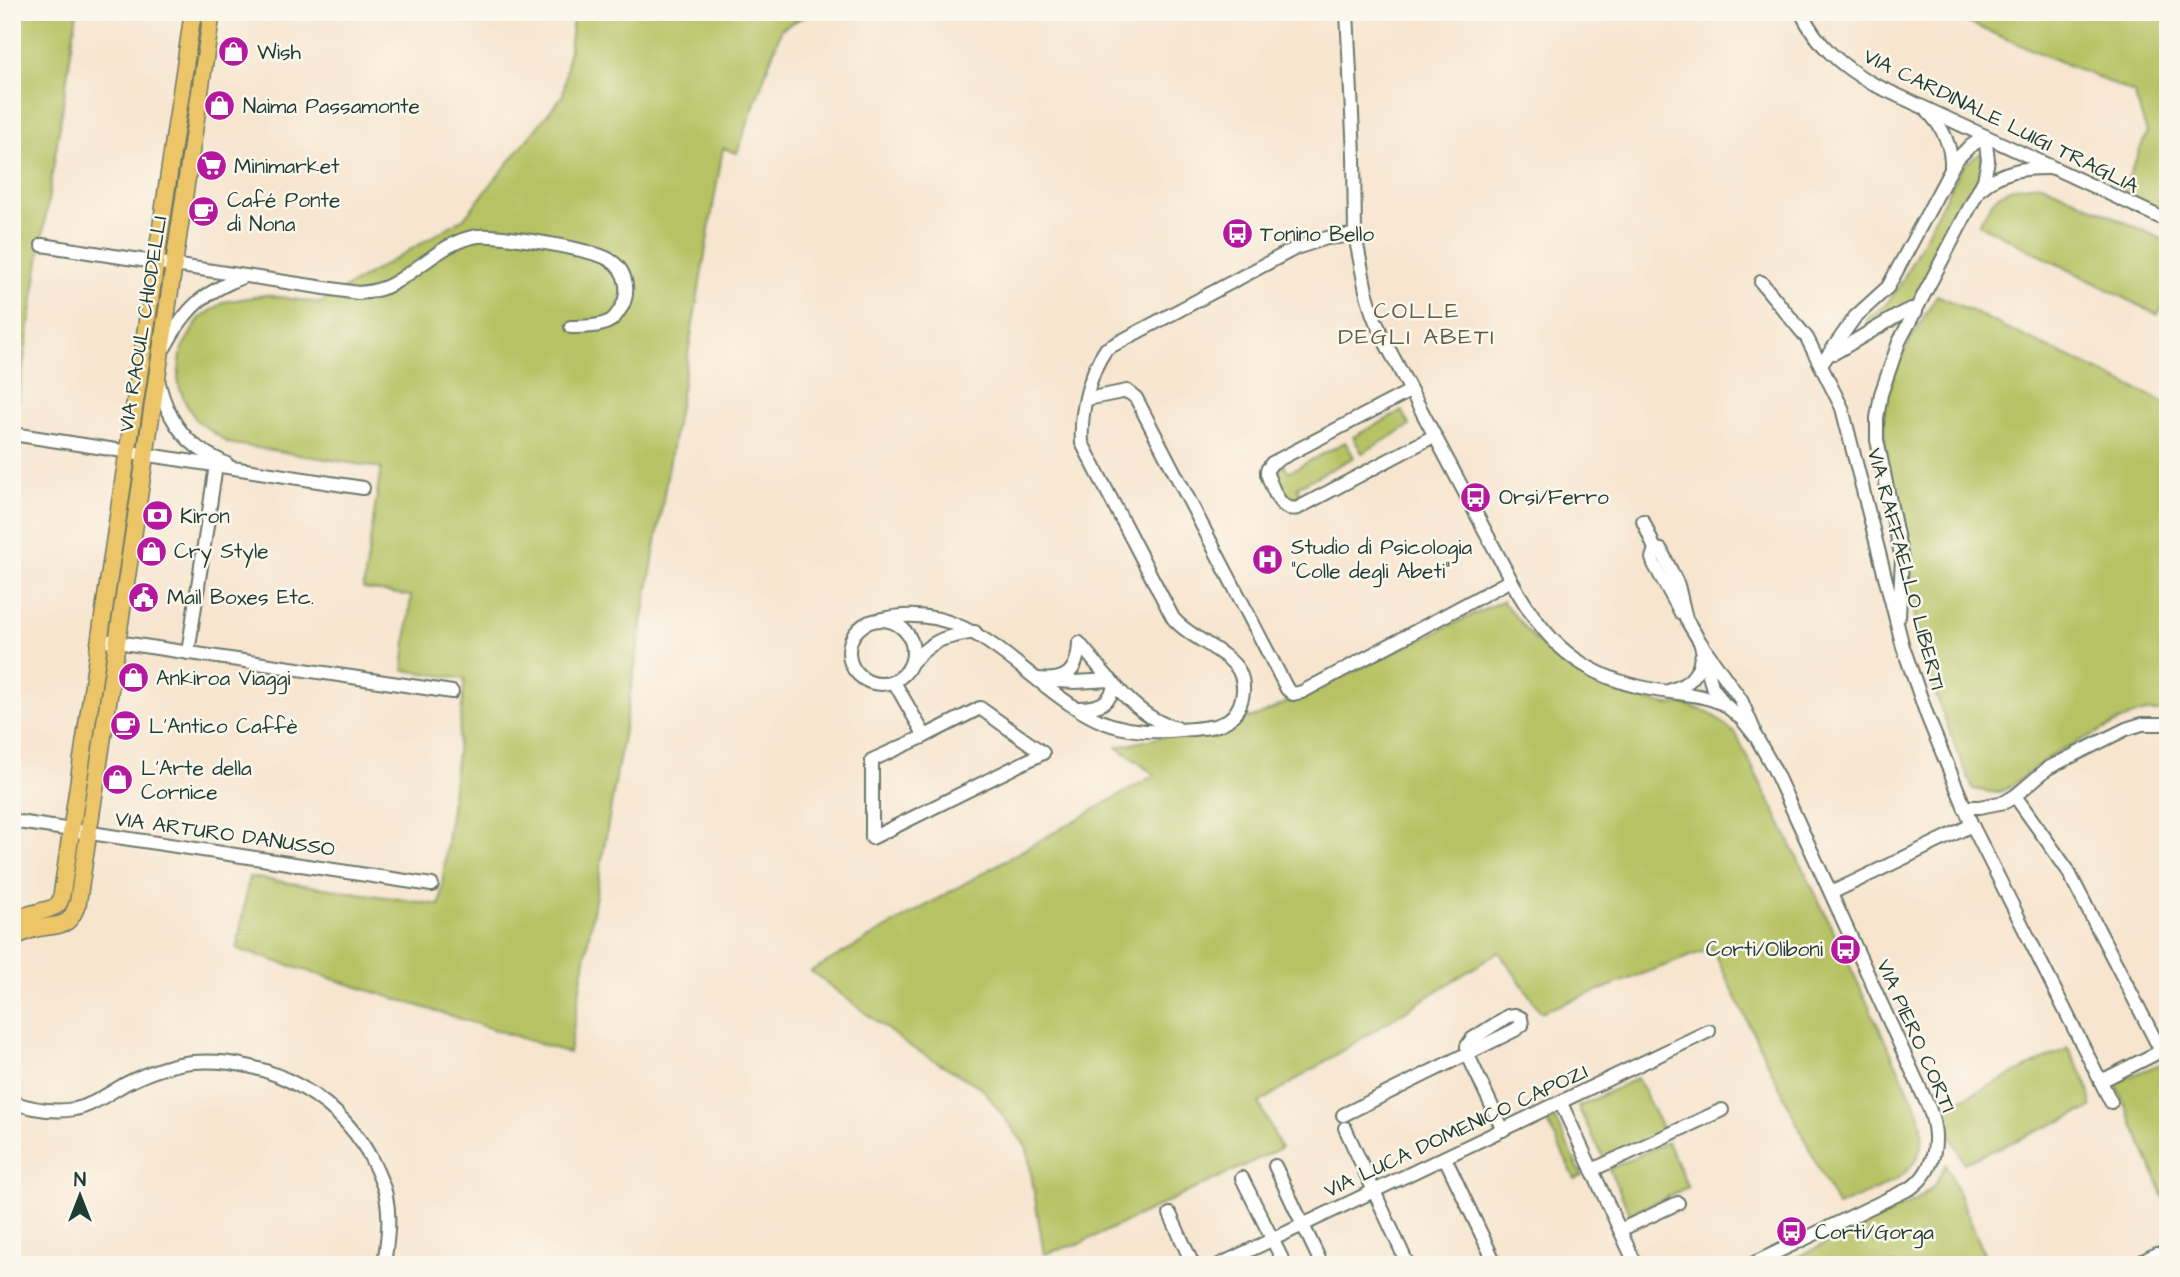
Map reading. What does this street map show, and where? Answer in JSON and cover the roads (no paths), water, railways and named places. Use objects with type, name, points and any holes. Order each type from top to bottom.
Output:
[{"type":"main road","name":"VIA RAOUL CHIODELLI","points":[[12,920],[58,904],[80,832],[117,643],[157,262],[193,12]]},
{"type":"main road","name":"VIA RAOUL CHIODELLI","points":[[12,938],[30,930],[58,926],[71,919],[78,902],[80,832],[100,640],[136,453],[157,374],[212,12]]},
{"type":"street","points":[[1347,12],[1355,235],[1373,315],[1410,391],[1511,580],[1528,611],[1547,636],[1564,652],[1589,668],[1633,685],[1706,696],[1724,704]]},
{"type":"street","name":"VIA CARDINALE LUIGI TRAGLIA","points":[[1801,12],[1809,29],[1836,60],[1853,73],[2168,221]]},
{"type":"street","points":[[1924,108],[1945,135],[1951,169]]},
{"type":"street","points":[[1821,365],[1855,317],[1888,288],[1951,169],[1962,153],[1985,136],[1988,160],[1979,190],[1899,342],[1881,394],[1877,440],[1902,559],[1898,628]]},
{"type":"street","points":[[1979,190],[1996,177],[2007,173],[2053,168]]},
{"type":"street","points":[[975,632],[939,639],[924,649],[908,670],[894,682],[875,684],[864,680],[851,666],[848,655],[854,634],[867,623],[899,615],[945,619],[975,632],[1078,708],[1100,720],[1127,729],[1158,733],[1187,729],[1223,723],[1235,714],[1242,695],[1240,673],[1225,657],[1184,629],[1169,612],[1082,443],[1082,423],[1095,366],[1106,349],[1305,244],[1355,235]]},
{"type":"street","points":[[42,245],[358,293],[393,285],[452,245],[477,236],[593,252],[611,261],[621,271],[627,286],[624,303],[611,321],[596,326],[571,327]]},
{"type":"street","points":[[160,356],[177,325],[199,299],[246,275]]},
{"type":"street","name":"VIA RAFFAELLO LIBERTI","points":[[1761,282],[1807,338],[1842,408],[1898,628],[1928,718],[1972,825],[2110,1102]]},
{"type":"street","points":[[1821,365],[1854,340],[1911,309],[1916,312]]},
{"type":"street","points":[[157,374],[160,391],[171,416],[185,436],[197,448],[233,468]]},
{"type":"street","points":[[1087,399],[1127,391],[1136,398],[1287,689],[1293,694],[1511,580]]},
{"type":"street","points":[[1410,391],[1272,463],[1267,474],[1282,505],[1290,509],[1298,508],[1434,436]]},
{"type":"street","points":[[19,435],[363,488]]},
{"type":"street","points":[[188,653],[216,465]]},
{"type":"street","name":"VIA PIERO CORTI","points":[[1643,521],[1655,550],[1652,558],[1654,564],[1676,607],[1741,700],[1756,737]]},
{"type":"street","points":[[878,620],[891,621],[904,630],[912,643],[912,662]]},
{"type":"street","points":[[100,640],[452,692]]},
{"type":"street","points":[[1666,692],[1685,685],[1697,673],[1701,657],[1700,642]]},
{"type":"street","name":"VIA PIERO CORTI","points":[[1700,642],[1708,676],[1717,695],[1756,737],[1773,767],[1935,1126],[1934,1152],[1928,1169],[1923,1177],[1905,1192],[1750,1265]]},
{"type":"street","points":[[1052,680],[1072,671],[1079,656],[1079,643],[1113,682],[1154,720],[1187,729]]},
{"type":"street","points":[[1037,679],[1113,682]]},
{"type":"street","points":[[894,682],[925,736]]},
{"type":"street","points":[[1078,708],[1105,703],[1113,692],[1113,682]]},
{"type":"street","points":[[980,708],[1043,753],[872,838],[872,760],[925,736],[980,708]]},
{"type":"street","points":[[1964,807],[2005,802],[2048,768],[2126,729],[2142,724],[2168,724]]},
{"type":"street","points":[[2015,796],[2067,869],[2165,1049],[2101,1081]]},
{"type":"street","name":"VIA ARTURO DANUSSO","points":[[12,821],[432,884]]},
{"type":"street","points":[[1831,893],[1972,825]]},
{"type":"street","name":"VIA LUCA DOMENICO CAPOZI","points":[[1219,1265],[1709,1031]]},
{"type":"street","points":[[1343,1115],[1467,1054],[1503,1130]]},
{"type":"street","points":[[12,1102],[30,1109],[75,1109],[161,1069],[192,1062],[242,1065],[296,1083],[348,1125],[369,1153],[386,1194],[389,1225],[384,1265]]},
{"type":"street","points":[[1561,1103],[1636,1265]]},
{"type":"street","points":[[1592,1170],[1721,1110]]},
{"type":"street","points":[[1345,1128],[1408,1265]]},
{"type":"street","points":[[1445,1158],[1496,1265]]},
{"type":"street","points":[[1275,1166],[1322,1265]]},
{"type":"street","points":[[1242,1178],[1285,1265]]},
{"type":"street","points":[[1620,1230],[1678,1203]]},
{"type":"street","points":[[1170,1214],[1193,1265]]},
{"type":"street","points":[[2135,1265],[2156,1254]]},
{"type":"place","name":"Wish","points":[[234,52]]},
{"type":"place","name":"Naima Passamonte","points":[[220,106]]},
{"type":"place","name":"Minimarket","points":[[211,166]]},
{"type":"place","name":"Café Ponte di Nona","points":[[204,212]]},
{"type":"place","name":"Tonino Bello","points":[[1237,234]]},
{"type":"place","name":"Orsi/Ferro","points":[[1476,497]]},
{"type":"place","name":"Kìron","points":[[157,516]]},
{"type":"place","name":"Cry Style","points":[[151,551]]},
{"type":"place","name":"Studio di Psicologia \"Colle degli Abeti\"","points":[[1268,559]]},
{"type":"place","name":"Mail Boxes Etc.","points":[[144,597]]},
{"type":"place","name":"Ankiroa Viaggi","points":[[133,678]]},
{"type":"place","name":"L’Antico Caffè","points":[[126,726]]},
{"type":"place","name":"L’Arte della Cornice","points":[[118,780]]},
{"type":"place","name":"Corti/Oliboni","points":[[1846,949]]},
{"type":"place","name":"Corti/Gorga","points":[[1792,1232]]},
{"type":"district","name":"COLLE DEGLI ABETI","points":[[1417,324]]}]
